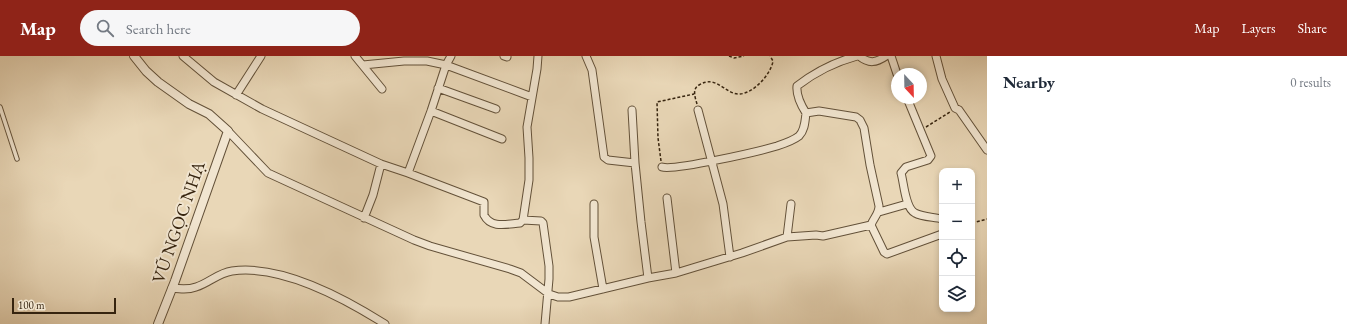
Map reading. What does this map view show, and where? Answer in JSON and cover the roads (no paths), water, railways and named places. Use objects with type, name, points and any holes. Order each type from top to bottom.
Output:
[{"type":"street","points":[[134,56],[146,71],[158,82],[189,104],[209,114],[228,131],[268,173],[364,218],[430,246],[495,264],[521,273],[549,294],[558,297],[569,298],[648,278],[676,273],[730,257],[787,237],[823,236],[871,225]]},
{"type":"street","points":[[183,56],[214,82],[262,109],[381,164],[484,202],[484,215],[494,224],[520,223],[523,220],[541,221],[543,223],[549,266],[549,294],[545,324]]},
{"type":"street","points":[[236,95],[261,56]]},
{"type":"street","points":[[355,56],[382,89]]},
{"type":"street","points":[[408,173],[446,65],[451,56]]},
{"type":"street","points":[[523,220],[529,180],[527,127],[538,56]]},
{"type":"street","points":[[586,56],[592,70],[604,157],[608,160],[635,163]]},
{"type":"street","points":[[662,167],[672,168],[712,161],[778,146],[799,136],[804,128],[806,113],[796,92],[797,86],[833,63],[858,56],[868,62],[878,61],[886,56]]},
{"type":"street","points":[[891,56],[895,68]]},
{"type":"street","points":[[936,56],[942,79],[955,108],[959,110],[987,150]]},
{"type":"street","points":[[363,65],[427,61],[446,65],[532,97]]},
{"type":"street","points":[[438,88],[496,109]]},
{"type":"street","points":[[910,104],[931,156],[928,160],[906,167],[901,172],[907,204],[910,210],[916,214],[939,218]]},
{"type":"street","points":[[632,110],[635,163],[648,278]]},
{"type":"street","points":[[698,110],[723,204],[730,257]]},
{"type":"street","points":[[431,111],[502,139]]},
{"type":"street","points":[[806,113],[819,111],[856,117],[860,120],[864,128],[879,206],[879,212],[871,225],[884,252],[887,254],[939,235]]},
{"type":"street","name":"VŨ NGỌC NHẠ","points":[[158,324],[228,131]]},
{"type":"street","points":[[364,218],[373,195],[381,164]]},
{"type":"street","points":[[667,198],[676,273]]},
{"type":"street","points":[[594,204],[594,237],[603,289]]},
{"type":"street","points":[[787,237],[790,204]]},
{"type":"street","points":[[879,212],[907,204]]},
{"type":"street","points":[[172,288],[186,290],[195,288],[215,276],[230,271],[265,271],[304,282],[352,303],[385,324]]},
{"type":"lane","points":[[0,107],[17,160]]}]
